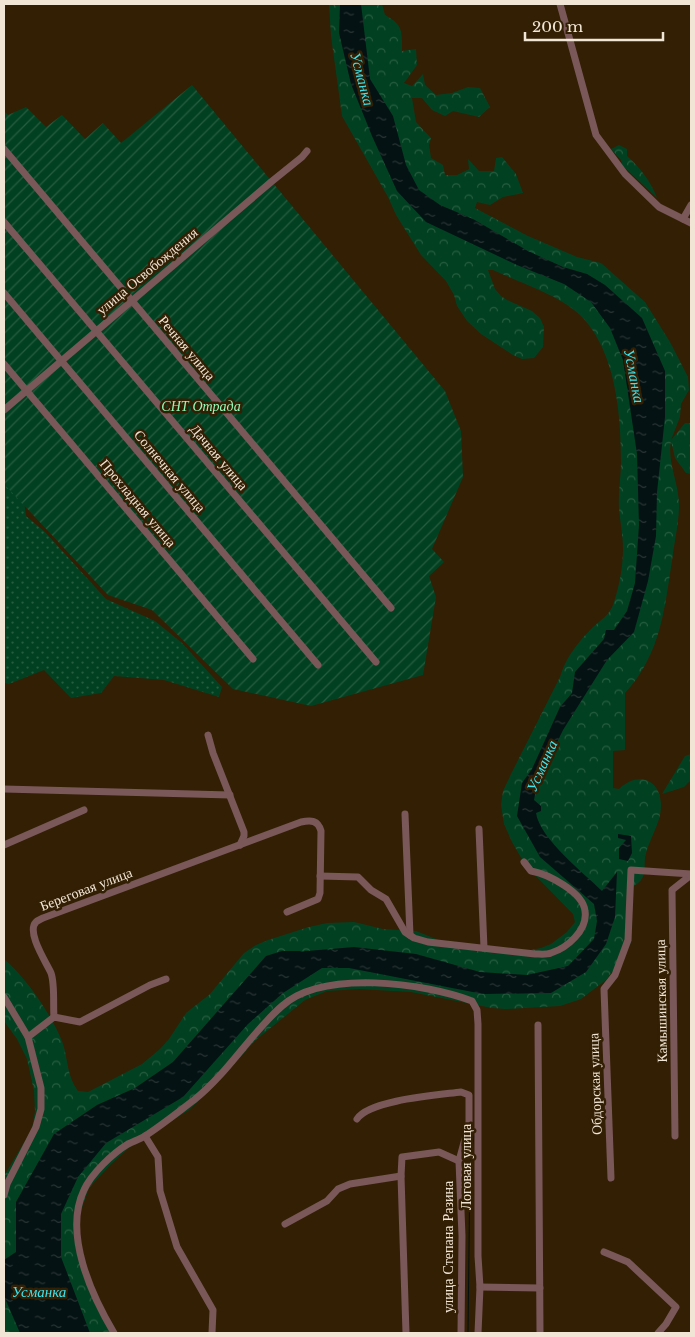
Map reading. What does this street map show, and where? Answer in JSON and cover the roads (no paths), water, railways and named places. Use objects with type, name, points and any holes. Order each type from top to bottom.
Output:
[{"type":"street","points":[[560,4],[596,135],[625,174],[659,207],[691,222]]},
{"type":"street","name":"Речная улица","points":[[4,149],[391,608]]},
{"type":"street","name":"улица Освобождения","points":[[4,410],[307,151]]},
{"type":"street","points":[[683,219],[691,205]]},
{"type":"street","name":"Дачная улица","points":[[4,222],[376,662]]},
{"type":"street","name":"Солнечная улица","points":[[4,293],[318,665]]},
{"type":"street","name":"Прохладная улица","points":[[4,364],[253,659]]},
{"type":"street","points":[[208,735],[213,753],[244,832],[240,845]]},
{"type":"street","points":[[4,789],[230,795]]},
{"type":"street","points":[[4,845],[84,810]]},
{"type":"street","points":[[405,814],[410,935]]},
{"type":"street","points":[[240,845],[301,822],[309,820],[319,825],[321,830],[320,893],[318,899],[287,912]]},
{"type":"street","points":[[479,829],[484,948]]},
{"type":"street","name":"Береговая улица","points":[[54,1017],[51,974],[33,934],[33,927],[36,922],[240,845]]},
{"type":"street","points":[[320,876],[358,877],[363,880],[371,890],[386,899],[400,925],[406,932],[428,942],[549,954],[562,949],[572,941],[582,929],[586,910],[581,901],[557,880],[531,871],[524,862]]},
{"type":"street","name":"Обдорская улица","points":[[612,1178],[604,989],[614,975],[628,940],[631,870],[691,875]]},
{"type":"street","name":"Камышинская улица","points":[[675,1136],[672,890],[691,875]]},
{"type":"street","points":[[28,1037],[54,1017],[80,1022],[150,985],[166,979]]},
{"type":"street","name":"Логовая улица","points":[[145,1136],[211,1084],[284,1004],[318,988],[348,983],[413,986],[472,1001],[477,1010],[478,1024],[478,1256],[480,1287],[478,1333]]},
{"type":"street","points":[[4,997],[28,1037],[41,1088],[41,1109],[36,1127],[5,1183],[4,1195]]},
{"type":"street","points":[[538,1025],[540,1333]]},
{"type":"street","name":"улица Степана Разина","points":[[357,1119],[360,1114],[378,1106],[407,1099],[460,1092],[468,1095],[469,1124],[460,1161],[462,1236],[461,1333]]},
{"type":"street","points":[[114,1333],[99,1308],[85,1273],[79,1250],[77,1227],[79,1207],[84,1190],[111,1156],[128,1144],[145,1136],[158,1157],[160,1191],[177,1247],[213,1310],[212,1333]]},
{"type":"street","name":"улица Степана Разина","points":[[406,1333],[402,1157],[439,1152],[460,1161]]},
{"type":"street","points":[[284,1224],[327,1201],[338,1189],[350,1184],[401,1176]]},
{"type":"street","points":[[604,1252],[628,1262],[676,1307],[658,1333]]},
{"type":"street","points":[[480,1287],[540,1288]]},
{"type":"water","name":"Усманка","points":[[340,4],[361,4],[370,79],[393,116],[406,165],[419,190],[440,205],[473,219],[528,251],[563,267],[587,274],[605,285],[642,318],[665,371],[665,417],[657,492],[656,536],[648,581],[634,632],[607,660],[563,730],[537,784],[534,800],[541,806],[541,811],[536,813],[545,834],[602,891],[617,872],[615,917],[606,944],[586,972],[551,993],[483,994],[349,968],[322,968],[283,993],[248,1024],[183,1097],[106,1143],[78,1177],[61,1214],[61,1257],[90,1333],[20,1333],[4,1296],[4,1260],[16,1252],[16,1202],[54,1134],[97,1105],[135,1088],[173,1062],[266,956],[282,951],[354,947],[416,954],[480,972],[527,975],[568,966],[594,939],[597,921],[594,904],[540,857],[517,816],[522,783],[532,769],[560,707],[572,693],[575,672],[604,639],[606,630],[614,630],[627,611],[635,583],[639,525],[637,454],[623,360],[610,328],[591,302],[564,284],[517,265],[426,222],[397,191],[351,84],[339,33]]},
{"type":"water","points":[[618,834],[631,836],[632,853],[628,861],[619,859],[619,848],[626,840],[618,838]]},
{"type":"waterway","points":[[468,1333],[470,1165],[474,1136]]},
{"type":"park label","name":"СНТ Отрада","points":[[201,406]]}]
